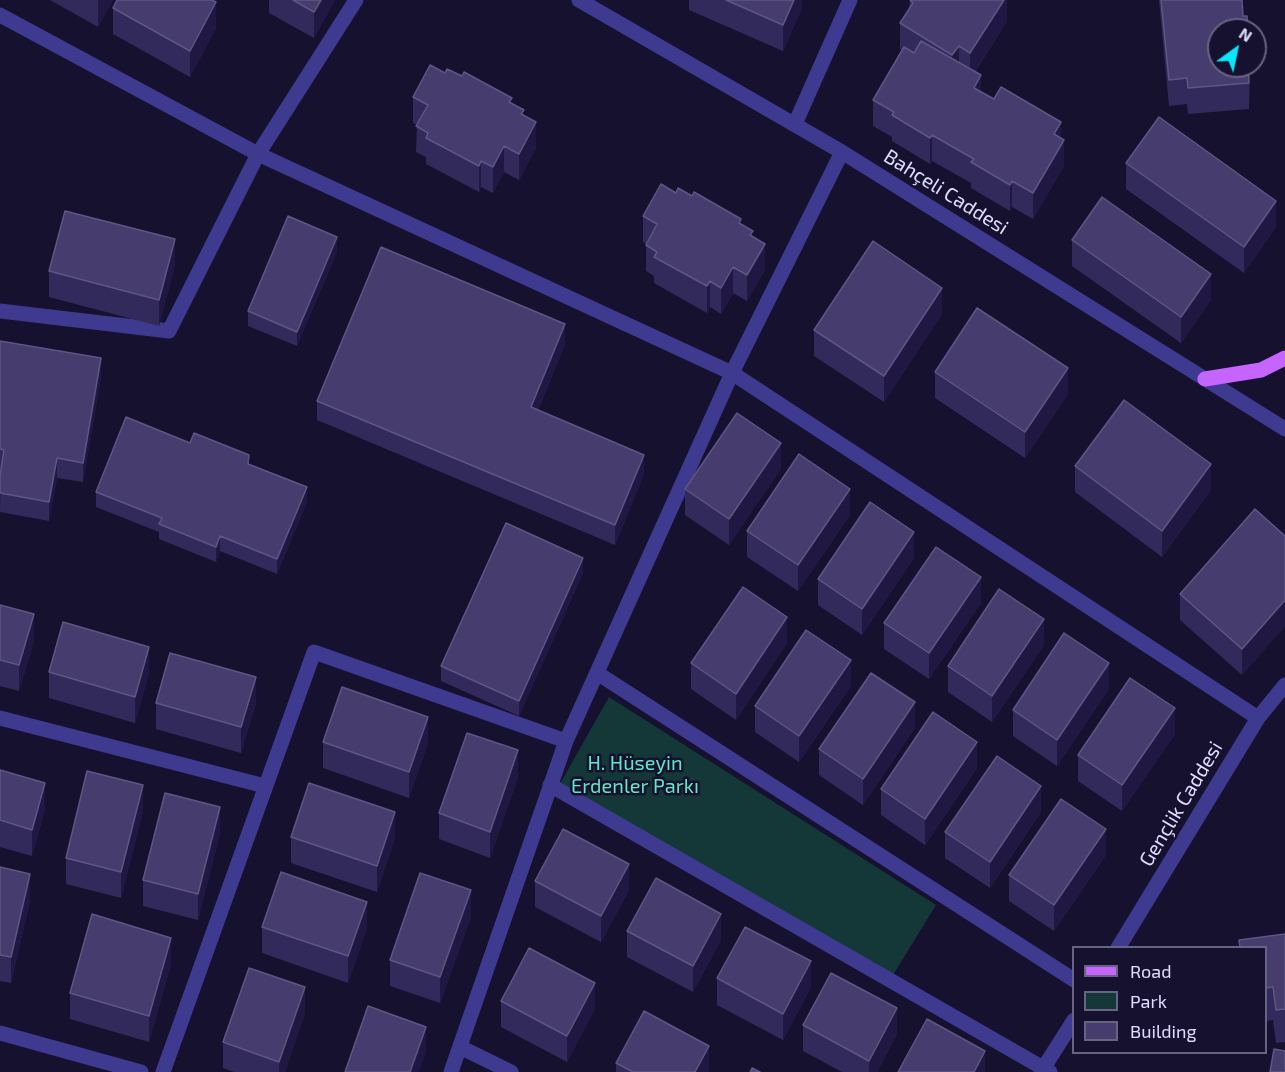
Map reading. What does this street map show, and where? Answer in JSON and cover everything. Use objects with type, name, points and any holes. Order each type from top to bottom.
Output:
[{"type":"main road","points":[[1205,379],[1261,369],[1285,358]]},
{"type":"street","points":[[0,311],[169,331],[258,154],[356,0]]},
{"type":"street","name":"Bahçeli Caddesi","points":[[579,0],[842,152],[1285,429]]},
{"type":"street","points":[[795,124],[850,0]]},
{"type":"street","points":[[0,15],[258,154],[732,373],[1258,718]]},
{"type":"street","points":[[451,1072],[566,741],[732,373],[842,152]]},
{"type":"street","points":[[163,1072],[314,652],[566,741]]},
{"type":"street","points":[[597,673],[1072,979]]},
{"type":"street","name":"Gençlik Caddesi","points":[[1119,946],[1258,718],[1285,685]]},
{"type":"street","points":[[0,718],[265,786]]},
{"type":"street","points":[[550,785],[1045,1071],[1072,1024]]},
{"type":"street","points":[[0,1033],[141,1072]]},
{"type":"street","points":[[460,1047],[512,1072]]},
{"type":"green space","name":"H. Hüseyin Erdenler Parkı","points":[[609,697],[936,905],[890,980],[557,789]]},
{"type":"building","points":[[117,0],[212,0],[216,2],[190,51],[113,8]]},
{"type":"building","points":[[293,0],[321,0],[314,12]]},
{"type":"building","points":[[726,0],[794,0],[783,25]]},
{"type":"building","points":[[910,0],[1004,0],[970,53],[959,46],[952,55],[900,23],[913,3]]},
{"type":"building","points":[[1161,0],[1242,0],[1243,16],[1247,18],[1207,18],[1207,78],[1249,78],[1249,83],[1188,88],[1187,78],[1169,80]]},
{"type":"building","points":[[921,41],[981,75],[974,88],[994,99],[1001,87],[1061,122],[1054,134],[1064,140],[1033,193],[1012,181],[1010,185],[971,162],[974,159],[932,135],[930,138],[892,115],[894,112],[873,100],[904,47],[914,53]]},
{"type":"building","points":[[430,65],[445,73],[447,69],[462,76],[464,72],[512,98],[509,102],[524,110],[521,114],[536,122],[519,154],[504,146],[493,167],[481,161],[479,166],[426,138],[428,133],[416,126],[428,105],[413,97]]},
{"type":"building","points":[[1159,117],[1276,201],[1244,247],[1126,163]]},
{"type":"building","points":[[661,184],[676,193],[678,188],[692,196],[694,192],[741,219],[739,223],[753,231],[750,235],[765,244],[747,275],[733,267],[721,288],[710,281],[707,286],[654,257],[657,252],[646,245],[657,224],[643,216]]},
{"type":"building","points":[[1102,197],[1211,274],[1181,317],[1072,240]]},
{"type":"building","points":[[65,211],[175,239],[159,300],[49,271]]},
{"type":"building","points":[[288,216],[337,237],[297,332],[248,311]]},
{"type":"building","points":[[873,241],[942,288],[884,376],[814,330]]},
{"type":"building","points":[[381,247],[565,324],[531,407],[644,455],[615,525],[317,401]]},
{"type":"building","points":[[977,308],[1068,368],[1025,432],[935,372]]},
{"type":"building","points":[[0,341],[101,358],[83,463],[57,458],[49,502],[0,493],[4,450],[0,449]]},
{"type":"building","points":[[1124,400],[1211,464],[1162,531],[1075,466]]},
{"type":"building","points":[[737,413],[781,443],[729,519],[685,489]]},
{"type":"building","points":[[126,417],[190,443],[194,433],[249,455],[248,464],[307,487],[277,559],[220,536],[216,547],[159,524],[162,518],[96,492]]},
{"type":"building","points":[[799,454],[850,489],[798,565],[747,531]]},
{"type":"building","points":[[870,502],[914,532],[862,609],[818,579]]},
{"type":"building","points":[[1255,509],[1285,536],[1285,600],[1242,649],[1180,594]]},
{"type":"building","points":[[506,523],[583,558],[519,701],[441,666]]},
{"type":"building","points":[[936,547],[981,577],[929,653],[884,623]]},
{"type":"building","points":[[743,587],[787,617],[736,694],[691,663]]},
{"type":"building","points":[[999,589],[1044,619],[992,696],[948,666]]},
{"type":"building","points":[[0,605],[34,614],[19,665],[0,660]]},
{"type":"building","points":[[63,622],[149,647],[135,697],[49,672]]},
{"type":"building","points":[[806,630],[851,660],[799,736],[755,706]]},
{"type":"building","points":[[1064,633],[1109,663],[1057,740],[1013,710]]},
{"type":"building","points":[[170,653],[256,677],[241,727],[156,703]]},
{"type":"building","points":[[871,673],[915,702],[863,779],[819,749]]},
{"type":"building","points":[[1130,678],[1175,708],[1122,785],[1078,755]]},
{"type":"building","points":[[342,687],[428,717],[409,772],[323,742]]},
{"type":"building","points":[[933,712],[977,742],[925,819],[881,789]]},
{"type":"building","points":[[467,733],[518,750],[490,832],[439,813]]},
{"type":"building","points":[[997,756],[1041,786],[990,862],[945,832]]},
{"type":"building","points":[[0,770],[45,783],[32,830],[0,820]]},
{"type":"building","points":[[87,771],[143,785],[121,872],[66,858]]},
{"type":"building","points":[[309,783],[395,812],[377,866],[291,837]]},
{"type":"building","points":[[165,793],[220,807],[198,894],[143,880]]},
{"type":"building","points":[[1061,799],[1106,829],[1054,905],[1009,875]]},
{"type":"building","points":[[563,829],[629,864],[601,916],[535,881]]},
{"type":"building","points":[[0,867],[30,874],[11,957],[0,955]]},
{"type":"building","points":[[281,872],[367,902],[348,956],[262,927]]},
{"type":"building","points":[[420,873],[471,890],[440,977],[390,960]]},
{"type":"building","points":[[656,878],[721,914],[693,966],[627,931]]},
{"type":"building","points":[[92,914],[171,938],[149,1016],[70,993]]},
{"type":"building","points":[[745,927],[811,961],[783,1014],[717,978]]},
{"type":"building","points":[[1285,934],[1285,1009],[1276,1010],[1273,987],[1267,988],[1267,946],[1240,946],[1239,940]]},
{"type":"building","points":[[529,948],[595,983],[567,1036],[501,1001]]},
{"type":"building","points":[[249,968],[305,987],[279,1062],[223,1042]]},
{"type":"building","points":[[831,973],[897,1008],[869,1061],[803,1025]]},
{"type":"building","points":[[368,1006],[426,1027],[410,1072],[345,1072]]},
{"type":"building","points":[[644,1011],[709,1046],[695,1072],[633,1072],[616,1063]]},
{"type":"building","points":[[927,1019],[985,1051],[974,1072],[898,1072]]},
{"type":"building","points":[[1274,1049],[1285,1051],[1285,1072],[1270,1072]]}]
